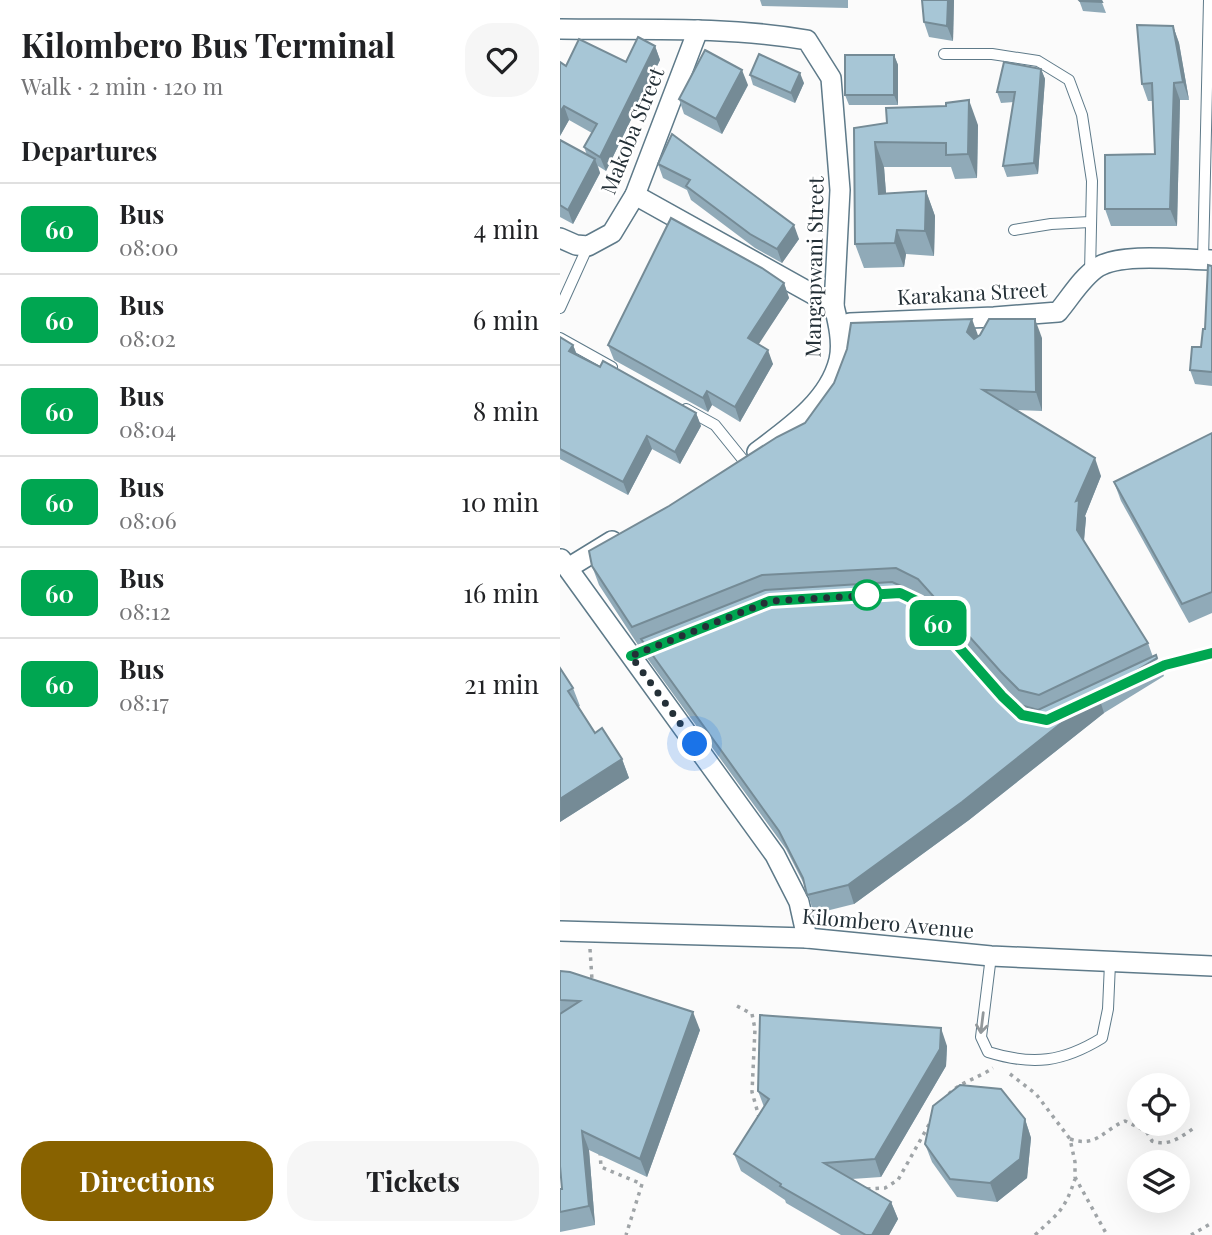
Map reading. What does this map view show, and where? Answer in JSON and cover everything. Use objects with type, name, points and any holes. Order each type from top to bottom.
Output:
[{"type":"street","name":"Mangapwani Street","points":[[560,29],[698,30],[807,40],[831,78],[841,190],[836,315],[840,358],[829,386],[811,407],[780,435],[738,465]]},
{"type":"street","name":"Makoba Street","points":[[588,246],[612,233],[635,195],[698,30]]},
{"type":"street","points":[[635,195],[836,315]]},
{"type":"street","points":[[560,238],[576,245],[588,246]]},
{"type":"street","name":"Karakana Street","points":[[836,315],[995,323],[1058,312],[1101,265],[1136,258],[1207,260]]},
{"type":"street","points":[[626,533],[564,563],[638,654],[775,855],[799,902],[807,938]]},
{"type":"street","name":"Kilombero Avenue","points":[[560,931],[807,938],[991,956],[1212,966]]},
{"type":"lane","points":[[1207,260],[1209,0]]},
{"type":"lane","points":[[944,54],[992,54],[1038,61],[1069,80],[1082,115],[1092,181],[1090,274]]},
{"type":"lane","points":[[1014,230],[1051,223],[1090,222]]},
{"type":"lane","points":[[560,308],[588,246]]},
{"type":"lane","points":[[560,338],[619,371]]},
{"type":"lane","points":[[677,404],[715,425],[738,465]]},
{"type":"lane","points":[[900,593],[919,602],[1002,696]]},
{"type":"lane","points":[[1143,675],[1165,665],[1212,653]]},
{"type":"lane","points":[[991,956],[981,1037],[988,1052],[1001,1061],[1056,1059],[1079,1052],[1102,1038],[1108,1009],[1110,962]]},
{"type":"path","points":[[589,932],[592,987]]},
{"type":"path","points":[[737,1006],[752,1014],[755,1029],[752,1092],[759,1117]]},
{"type":"path","points":[[946,1098],[954,1087],[978,1079],[1001,1061],[1036,1094],[1070,1139],[1075,1177],[1067,1204],[1053,1221],[1035,1235]]},
{"type":"path","points":[[856,1182],[868,1189],[885,1188],[898,1180],[932,1120]]},
{"type":"path","points":[[1070,1139],[1083,1144],[1099,1138],[1114,1125],[1125,1121],[1146,1130],[1152,1142],[1161,1144],[1182,1137],[1194,1128]]},
{"type":"path","points":[[600,1140],[601,1167],[642,1184],[626,1235]]},
{"type":"path","points":[[1075,1177],[1107,1235]]},
{"type":"path","points":[[1191,1235],[1212,1223]]},
{"type":"building","points":[[922,0],[948,0],[947,26],[924,22]]},
{"type":"building","points":[[1101,0],[1102,2],[1080,1]]},
{"type":"building","points":[[1137,25],[1173,26],[1183,82],[1174,83],[1170,209],[1105,209],[1105,155],[1155,154],[1152,83],[1142,84]]},
{"type":"building","points":[[638,37],[655,46],[600,157],[584,147],[597,124],[564,106],[560,112],[560,62],[566,66],[579,39],[626,62]]},
{"type":"building","points":[[705,50],[742,70],[716,119],[679,99]]},
{"type":"building","points":[[759,54],[800,73],[791,93],[750,75]]},
{"type":"building","points":[[845,55],[894,55],[894,95],[845,95]]},
{"type":"building","points":[[1004,62],[1041,69],[1034,163],[1003,166],[1015,92],[997,92]]},
{"type":"building","points":[[969,100],[968,154],[946,155],[946,143],[875,142],[879,194],[926,191],[925,231],[897,230],[895,243],[855,244],[854,128],[887,123],[886,108],[946,106],[946,103]]},
{"type":"building","points":[[672,134],[794,225],[777,249],[750,234],[686,186],[690,180],[658,164]]},
{"type":"building","points":[[560,140],[595,159],[568,210],[560,205]]},
{"type":"building","points":[[671,218],[784,283],[748,338],[768,350],[735,407],[707,391],[703,398],[608,345]]},
{"type":"building","points":[[1208,265],[1212,266],[1212,372],[1190,370],[1192,347],[1201,347],[1205,329]]},
{"type":"building","points":[[972,319],[967,332],[974,339],[980,335],[989,319],[1035,319],[1036,392],[983,390],[1095,458],[1076,501],[1079,500],[1077,530],[1148,643],[1039,695],[1019,690],[918,579],[896,568],[762,575],[632,627],[592,566],[589,551],[669,506],[777,437],[805,423],[834,383],[847,349],[851,323]]},
{"type":"building","points":[[560,337],[573,345],[569,351],[600,367],[603,361],[696,413],[675,452],[647,436],[623,482],[560,449]]},
{"type":"building","points":[[1212,433],[1212,592],[1182,604],[1114,482]]},
{"type":"building","points":[[892,582],[908,589],[1010,702],[1038,710],[1156,655],[1157,658],[1098,694],[962,802],[848,885],[807,895],[803,878],[779,831],[641,639],[765,590]]},
{"type":"building","points":[[560,668],[573,688],[568,691],[595,733],[602,728],[622,759],[560,799]]},
{"type":"building","points":[[560,971],[693,1012],[640,1159],[582,1131],[589,1206],[560,1212],[560,1014],[580,1001],[560,1000]]},
{"type":"building","points":[[760,1015],[941,1028],[940,1049],[875,1159],[824,1163],[891,1202],[872,1235],[866,1235],[780,1186],[781,1184],[734,1154],[769,1099],[758,1091]]},
{"type":"building","points":[[960,1085],[1001,1089],[1025,1119],[1020,1159],[990,1183],[950,1179],[925,1144],[933,1106]]},
{"type":"bus line","name":"60","points":[[631,656],[770,601],[900,593],[919,602],[1022,715],[1047,720],[1165,665],[1212,653]]},
{"type":"route","points":[[695,744],[631,656],[770,601],[877,595],[867,595]]}]
